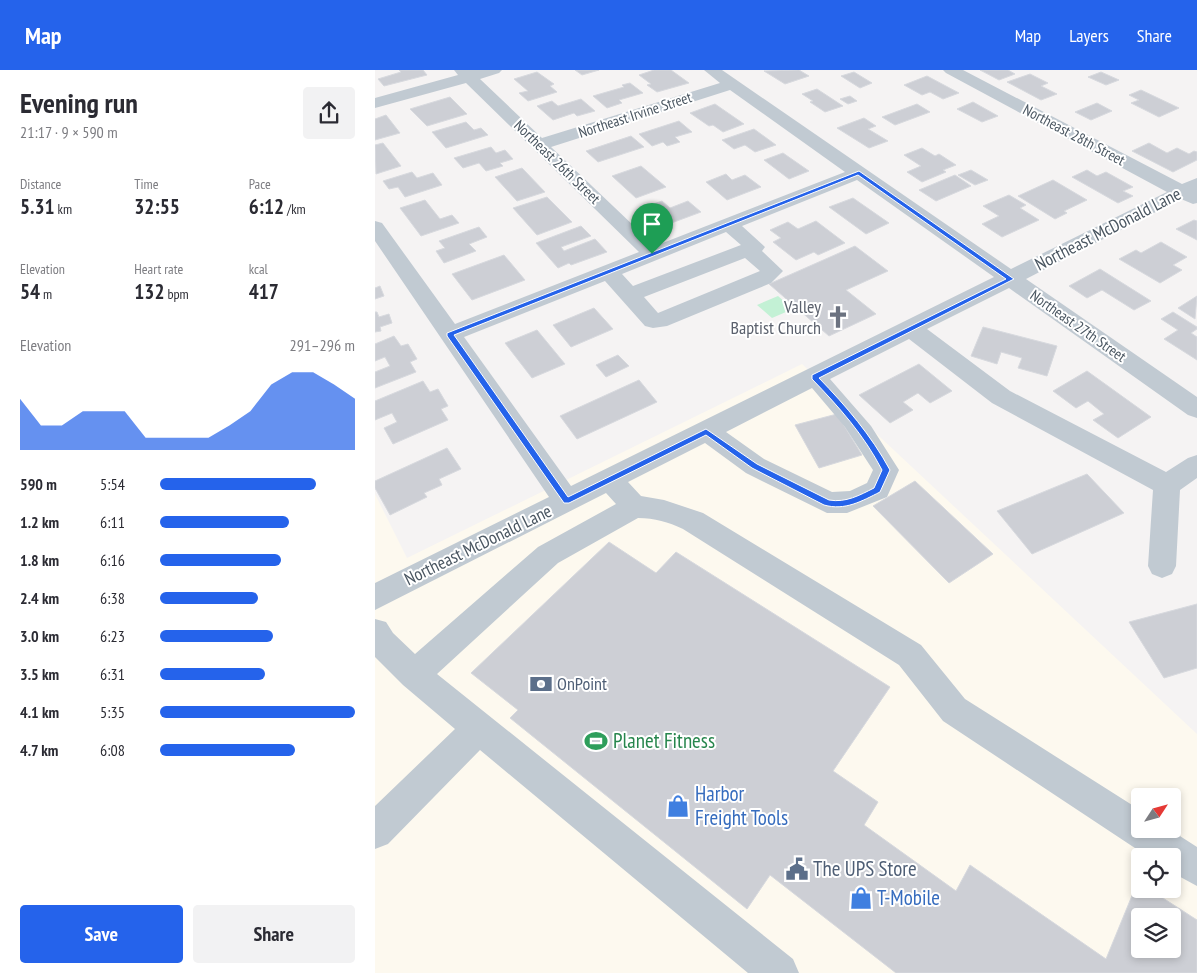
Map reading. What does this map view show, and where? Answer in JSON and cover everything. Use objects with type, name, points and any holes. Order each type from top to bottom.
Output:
[{"type":"street","points":[[375,103],[465,74],[494,70]]},
{"type":"street","name":"Northeast 27th Street","points":[[712,70],[1197,409]]},
{"type":"street","name":"Northeast 28th Street","points":[[951,70],[1192,192]]},
{"type":"street","name":"Northeast 26th Street","points":[[465,74],[652,254]]},
{"type":"street","name":"Northeast Irvine Street","points":[[539,145],[732,84]]},
{"type":"street","points":[[450,334],[859,173]]},
{"type":"street","name":"Northeast McDonald Lane","points":[[375,597],[911,328],[1192,192]]},
{"type":"street","points":[[609,272],[653,321],[659,321],[764,278],[773,271],[729,225]]},
{"type":"street","points":[[375,227],[567,501]]},
{"type":"street","points":[[630,295],[752,248]]},
{"type":"street","points":[[911,328],[1001,397],[1167,485]]},
{"type":"street","points":[[706,431],[755,466],[827,502],[837,505],[856,501],[878,490],[886,470],[878,455],[845,409],[815,377]]},
{"type":"street","points":[[1167,485],[1197,465]]},
{"type":"street","points":[[610,479],[634,507]]},
{"type":"street","points":[[1162,566],[1167,485]]},
{"type":"street","points":[[414,675],[548,555],[634,507],[649,506],[670,510],[693,520],[910,655],[924,669],[942,697],[954,710],[1197,868]]},
{"type":"street","points":[[375,632],[382,643],[414,675],[779,973]]},
{"type":"street","points":[[375,831],[479,728]]},
{"type":"shaded area","points":[[802,364],[1197,734],[1197,973],[375,973],[375,494],[407,558]]},
{"type":"green space","points":[[778,296],[793,309],[772,318],[757,305]]},
{"type":"building","points":[[399,70],[423,70],[427,75],[384,86],[378,79],[401,72]]},
{"type":"building","points":[[575,70],[599,70],[582,75]]},
{"type":"building","points":[[654,70],[671,70],[689,83],[657,92],[647,85],[651,84],[639,75]]},
{"type":"building","points":[[799,70],[809,76],[785,84],[764,71]]},
{"type":"building","points":[[980,70],[1008,70],[1015,74],[999,80]]},
{"type":"building","points":[[537,72],[554,84],[550,86],[557,92],[528,101],[519,93],[528,91],[514,79]]},
{"type":"building","points":[[854,72],[872,83],[860,88],[841,76]]},
{"type":"building","points":[[1101,72],[1119,80],[1106,85],[1088,77]]},
{"type":"building","points":[[1030,74],[1048,83],[1041,86],[1057,94],[1041,100],[1007,82]]},
{"type":"building","points":[[927,76],[959,93],[943,99],[930,92],[922,95],[904,85]]},
{"type":"building","points":[[630,83],[643,93],[619,100],[622,103],[607,108],[593,96],[624,87],[622,85]]},
{"type":"building","points":[[817,89],[843,106],[825,112],[802,94]]},
{"type":"building","points":[[1141,90],[1179,108],[1159,117],[1131,103],[1139,100],[1129,95]]},
{"type":"building","points":[[850,96],[857,101],[848,104],[840,99]]},
{"type":"building","points":[[450,97],[467,114],[427,126],[410,109]]},
{"type":"building","points":[[581,99],[595,111],[577,116],[574,113],[553,120],[537,106],[552,101],[558,106]]},
{"type":"building","points":[[973,102],[998,116],[982,122],[957,109]]},
{"type":"building","points":[[1097,103],[1112,111],[1091,120],[1075,112]]},
{"type":"building","points":[[715,104],[744,124],[723,132],[713,125],[709,126],[690,113]]},
{"type":"building","points":[[917,104],[930,112],[895,125],[882,117]]},
{"type":"building","points":[[386,115],[400,133],[375,140],[375,119]]},
{"type":"building","points":[[864,118],[876,126],[868,129],[888,141],[869,148],[837,128]]},
{"type":"building","points":[[679,121],[692,132],[675,137],[680,142],[667,146],[663,142],[652,146],[639,134]]},
{"type":"building","points":[[466,122],[474,130],[481,128],[488,135],[446,148],[432,132]]},
{"type":"building","points":[[754,129],[776,145],[755,152],[745,145],[734,149],[722,140]]},
{"type":"building","points":[[631,136],[644,147],[598,162],[586,151]]},
{"type":"building","points":[[383,143],[401,166],[376,174],[375,145]]},
{"type":"building","points":[[1149,143],[1167,153],[1177,148],[1189,154],[1194,151],[1197,152],[1197,160],[1173,172],[1132,151]]},
{"type":"building","points":[[491,147],[496,153],[505,150],[513,159],[500,163],[503,166],[486,171],[479,163],[463,168],[454,158]]},
{"type":"building","points":[[922,148],[935,156],[939,154],[956,165],[943,170],[946,172],[922,182],[907,172],[921,166],[904,155]]},
{"type":"building","points":[[783,153],[809,171],[789,179],[764,160]]},
{"type":"building","points":[[641,166],[666,187],[636,198],[612,176]]},
{"type":"building","points":[[522,168],[545,192],[517,201],[495,177]]},
{"type":"building","points":[[971,170],[988,180],[975,185],[958,175]]},
{"type":"building","points":[[1087,170],[1097,176],[1106,172],[1133,187],[1123,191],[1133,196],[1118,203],[1072,177]]},
{"type":"building","points":[[412,172],[417,178],[433,173],[442,185],[405,197],[398,187],[389,189],[383,181]]},
{"type":"building","points":[[726,174],[732,180],[745,175],[761,187],[727,200],[706,182]]},
{"type":"building","points":[[955,175],[971,186],[936,201],[919,190]]},
{"type":"building","points":[[1053,180],[1087,200],[1064,211],[1067,213],[1055,219],[1018,196]]},
{"type":"building","points":[[1009,195],[1026,205],[1020,208],[1039,220],[1002,237],[982,224],[999,216],[983,206]]},
{"type":"building","points":[[547,197],[572,222],[537,235],[513,208]]},
{"type":"building","points":[[853,198],[889,223],[866,234],[829,207]]},
{"type":"building","points":[[425,200],[440,219],[452,215],[459,223],[421,236],[400,208]]},
{"type":"building","points":[[662,201],[670,208],[688,201],[701,212],[666,225],[645,207]]},
{"type":"building","points":[[1194,220],[1197,221],[1197,240],[1176,229]]},
{"type":"building","points":[[816,221],[845,243],[818,255],[814,252],[796,260],[773,242],[781,238],[770,230],[788,222],[798,229]]},
{"type":"building","points":[[581,226],[591,236],[561,247],[564,251],[595,239],[607,252],[558,268],[536,243]]},
{"type":"building","points":[[479,227],[487,237],[469,244],[476,251],[444,263],[436,251],[445,248],[439,241]]},
{"type":"building","points":[[1161,242],[1187,257],[1173,265],[1182,270],[1160,283],[1119,259],[1136,250],[1141,253]]},
{"type":"building","points":[[855,246],[888,271],[846,290],[876,314],[829,336],[769,284]]},
{"type":"building","points":[[504,255],[525,280],[472,300],[452,274]]},
{"type":"building","points":[[1100,269],[1151,301],[1134,310],[1102,290],[1087,298],[1069,286]]},
{"type":"building","points":[[380,286],[384,296],[375,299],[375,288]]},
{"type":"building","points":[[1197,296],[1195,319],[1178,308]]},
{"type":"building","points":[[594,308],[613,329],[571,347],[553,325]]},
{"type":"building","points":[[375,312],[377,312],[379,317],[389,314],[392,323],[380,327],[381,331],[375,332]]},
{"type":"building","points":[[1173,312],[1197,327],[1191,333],[1197,337],[1197,360],[1164,339],[1178,330],[1161,319]]},
{"type":"building","points":[[983,327],[1057,346],[1047,376],[1018,368],[1022,358],[1001,352],[997,364],[971,356]]},
{"type":"building","points":[[537,330],[565,364],[532,378],[505,343]]},
{"type":"building","points":[[394,336],[401,346],[408,344],[417,359],[410,362],[416,372],[375,388],[375,372],[390,366],[385,357],[375,361],[375,344]]},
{"type":"building","points":[[618,355],[629,366],[606,377],[596,365]]},
{"type":"building","points":[[919,364],[952,391],[930,403],[918,393],[903,402],[913,410],[890,423],[859,395]]},
{"type":"building","points":[[1087,371],[1151,417],[1118,438],[1093,420],[1104,414],[1088,401],[1076,408],[1053,391]]},
{"type":"building","points":[[639,380],[657,402],[577,439],[560,416]]},
{"type":"building","points":[[423,381],[430,392],[438,389],[448,406],[441,409],[448,420],[393,444],[384,428],[397,422],[392,413],[375,420],[375,401]]},
{"type":"building","points":[[837,414],[862,455],[819,468],[795,425]]},
{"type":"building","points":[[447,448],[461,469],[439,479],[442,485],[424,493],[427,497],[390,515],[375,488],[375,481]]},
{"type":"building","points":[[1087,474],[1124,513],[1032,554],[997,511]]},
{"type":"building","points":[[915,481],[993,554],[949,583],[873,506]]},
{"type":"building","points":[[609,542],[656,573],[676,552],[890,687],[833,771],[878,802],[864,825],[956,891],[970,865],[1106,959],[1131,898],[1163,898],[1178,908],[1131,908],[1131,958],[1181,958],[1181,910],[1197,920],[1197,973],[896,973],[770,875],[747,909],[510,718],[518,710],[471,673]]},
{"type":"building","points":[[1197,604],[1197,668],[1164,678],[1129,622]]},
{"type":"place","name":"Valley Baptist Church","points":[[838,317]]},
{"type":"place","name":"OnPoint","points":[[541,684]]},
{"type":"place","name":"Planet Fitness","points":[[596,741]]},
{"type":"place","name":"Harbor Freight Tools","points":[[678,806]]},
{"type":"place","name":"The UPS Store","points":[[797,869]]},
{"type":"place","name":"T-Mobile","points":[[861,898]]},
{"type":"route","points":[[859,173],[1011,279],[815,377],[845,409],[878,455],[886,470],[878,490],[856,501],[837,505],[827,502],[755,466],[706,431],[567,501],[450,334],[652,254],[859,173]]}]
